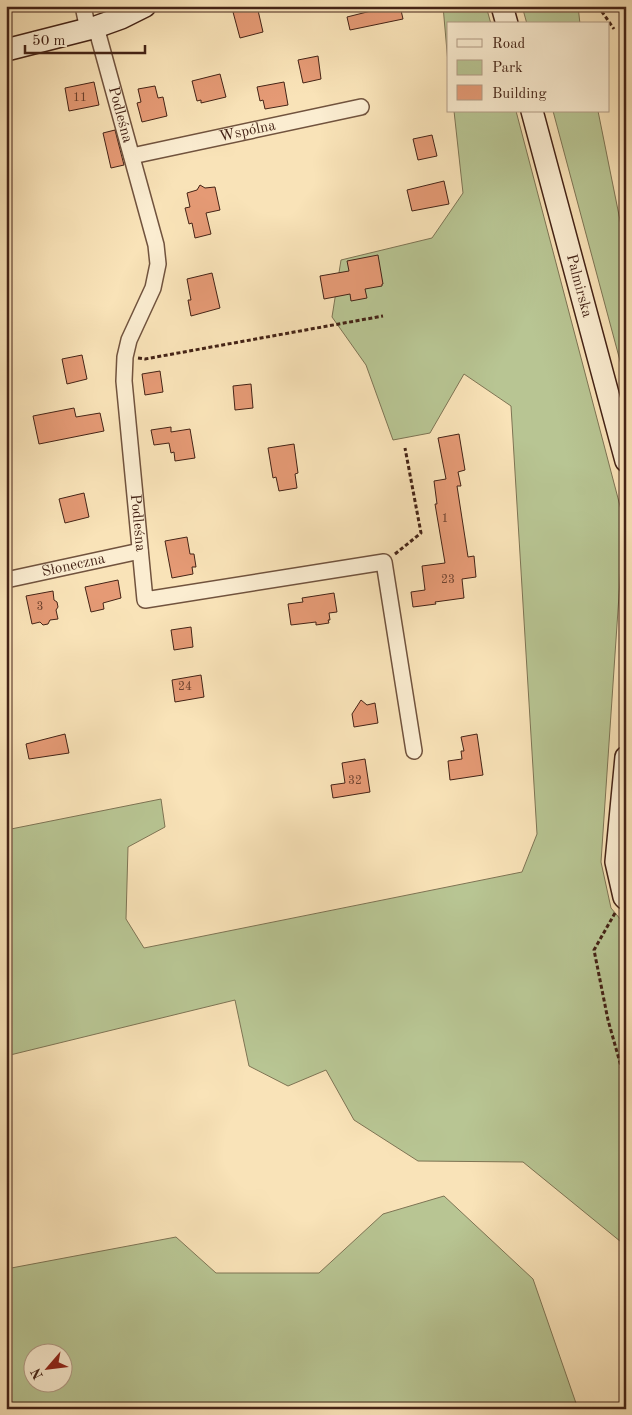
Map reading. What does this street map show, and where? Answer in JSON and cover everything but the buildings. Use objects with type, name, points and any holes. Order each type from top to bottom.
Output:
[{"type":"street","name":"Podleśna","points":[[83,6],[92,28],[132,156],[156,244],[158,264],[153,288],[129,340],[125,357],[124,381],[145,600],[384,562]]},
{"type":"street","points":[[6,50],[92,28],[121,18],[145,6]]},
{"type":"street","points":[[502,6],[506,22]]},
{"type":"street","name":"Wspólna","points":[[132,156],[361,107]]},
{"type":"street","name":"Palmirska","points":[[532,112],[626,461]]},
{"type":"street","name":"Słoneczna","points":[[6,580],[140,551]]},
{"type":"street","points":[[384,562],[414,751]]},
{"type":"street","points":[[625,898],[616,862],[626,757]]},
{"type":"path","points":[[598,6],[609,22]]},
{"type":"path","points":[[610,23],[614,29]]},
{"type":"path","points":[[125,357],[145,359],[383,316]]},
{"type":"path","points":[[384,562],[421,533],[405,448]]},
{"type":"path","points":[[625,898],[594,950],[608,1020],[626,1084]]},
{"type":"green space","points":[[443,6],[486,6],[490,22],[447,22],[447,52]]},
{"type":"green space","points":[[522,6],[578,6],[580,22],[526,22]]},
{"type":"green space","points":[[454,112],[516,112],[624,521],[601,862],[611,908],[626,926],[626,1246],[523,1162],[418,1161],[354,1120],[326,1070],[288,1086],[249,1066],[235,1000],[6,1056],[6,830],[161,799],[165,827],[128,847],[126,919],[144,948],[522,872],[537,834],[511,406],[464,374],[430,433],[393,440],[366,365],[332,317],[341,260],[432,238],[463,193]]},
{"type":"green space","points":[[553,112],[598,112],[626,250],[626,383]]},
{"type":"green space","points":[[444,1196],[533,1279],[578,1409],[6,1409],[6,1269],[176,1237],[216,1273],[319,1273],[383,1214]]}]
